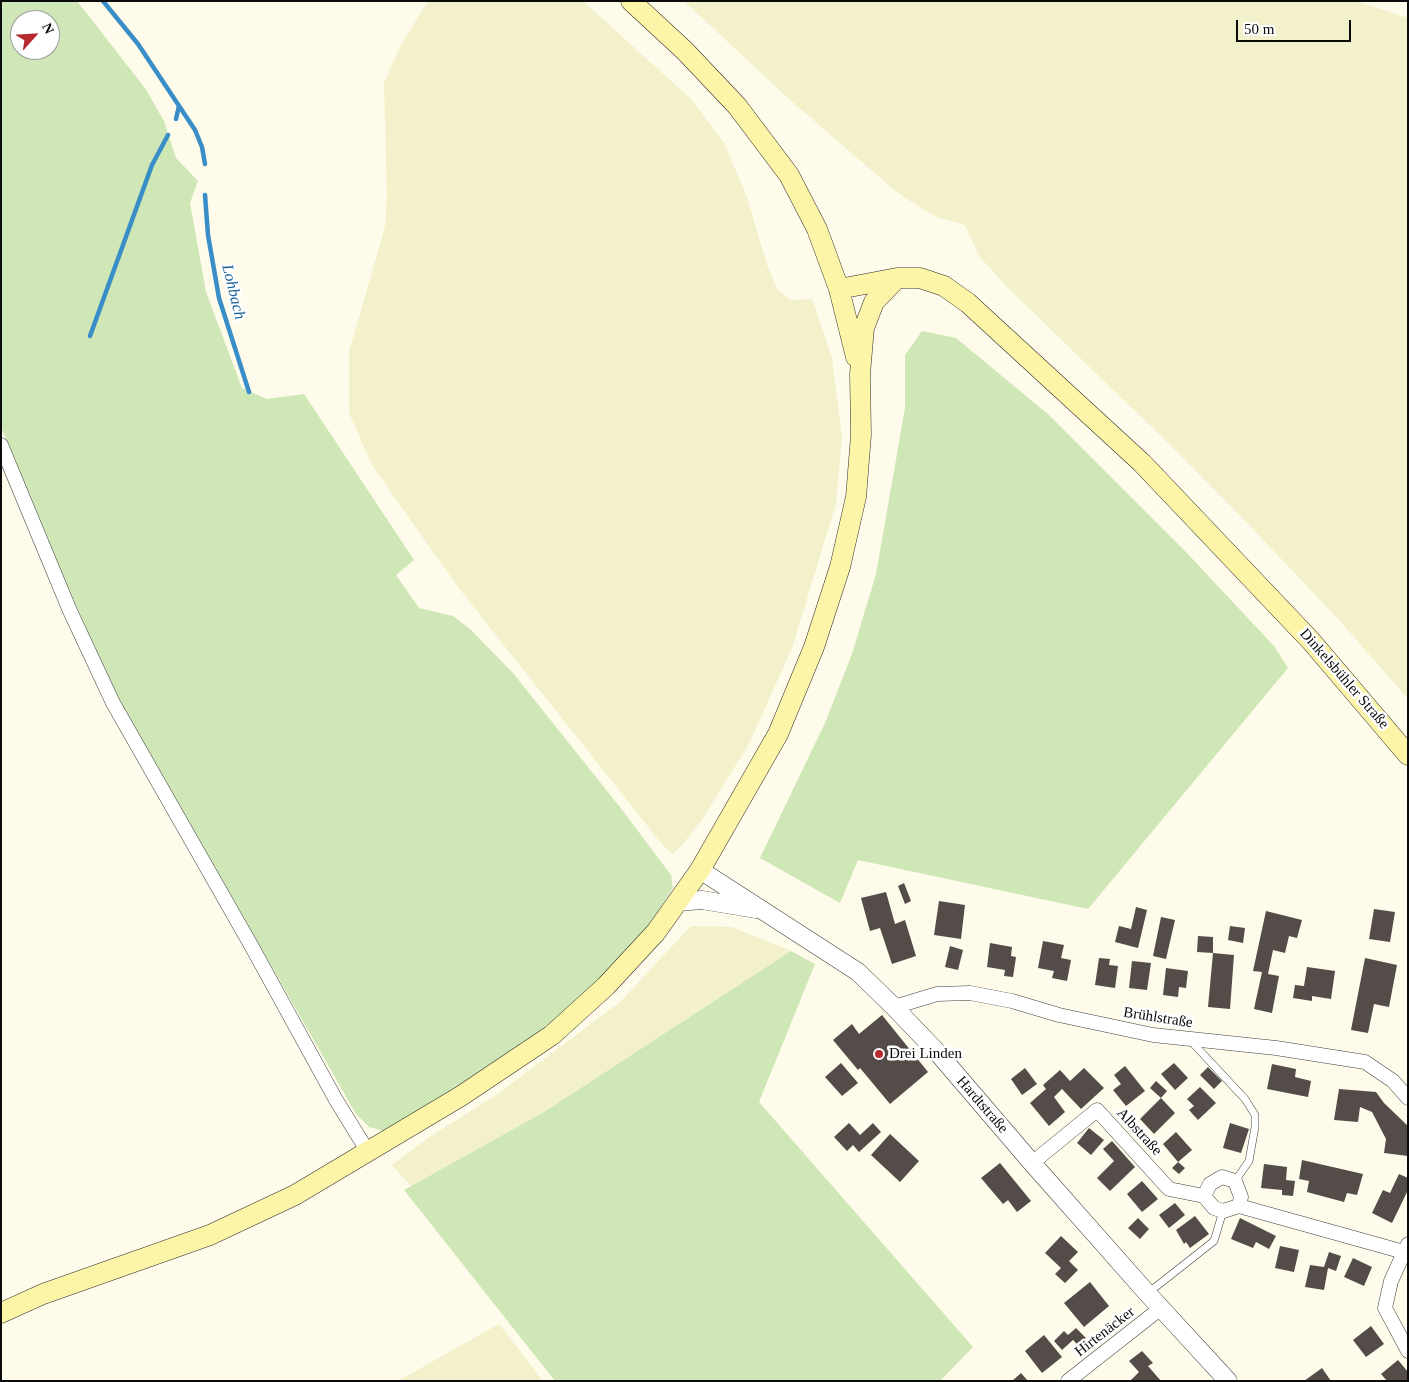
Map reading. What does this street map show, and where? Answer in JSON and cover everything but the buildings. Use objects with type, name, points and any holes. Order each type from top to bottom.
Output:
[{"type":"main road","points":[[631,1],[685,51],[738,106],[789,175],[817,228],[839,289],[860,374]]},
{"type":"main road","points":[[1,1313],[43,1294],[210,1235],[295,1195],[461,1096],[552,1035],[606,986],[656,932],[700,870],[778,734],[814,647],[834,585],[856,497],[861,435],[860,374],[864,328],[874,302],[897,278]]},
{"type":"main road","name":"Dinkelsbühler Straße","points":[[839,289],[897,278],[920,278],[944,286],[968,303],[1142,463],[1278,604],[1373,712],[1408,755]]},
{"type":"street","points":[[1,445],[70,611],[113,703],[252,947],[336,1100],[368,1152]]},
{"type":"street","name":"Hardtstraße","points":[[700,870],[858,972],[937,1052],[1032,1163],[1228,1381]]},
{"type":"street","points":[[677,902],[702,900],[763,910]]},
{"type":"street","name":"Brühlstraße","points":[[894,1007],[937,994],[970,993],[1012,1001],[1059,1016],[1153,1035],[1276,1048],[1365,1062],[1393,1081],[1408,1098]]},
{"type":"street","name":"Albstraße","points":[[1032,1163],[1097,1110],[1169,1189],[1204,1196],[1214,1208],[1223,1211]]},
{"type":"street","points":[[1204,1196],[1210,1184],[1222,1177],[1235,1181],[1241,1197],[1239,1206]]},
{"type":"street","points":[[1223,1211],[1239,1206],[1406,1248],[1391,1281],[1385,1308],[1408,1351]]},
{"type":"street","name":"Hirtenäcker","points":[[1068,1381],[1161,1308]]},
{"type":"lane","points":[[1189,1040],[1245,1099],[1254,1115],[1255,1127],[1249,1161],[1235,1181]]},
{"type":"lane","points":[[1147,1293],[1214,1241],[1223,1211]]},
{"type":"shaded area","points":[[428,1],[583,1],[692,100],[724,143],[747,197],[767,265],[777,289],[791,300],[812,299],[832,358],[842,436],[836,504],[792,648],[749,744],[703,818],[673,854],[664,847],[461,591],[372,465],[349,413],[349,352],[385,227],[387,195],[384,83],[400,47]]},
{"type":"shaded area","points":[[684,1],[1356,1],[1408,18],[1408,699],[1339,620],[1254,530],[1166,441],[1007,287],[979,256],[965,225],[936,217],[899,194],[789,99]]},
{"type":"shaded area","points":[[691,926],[732,927],[791,951],[544,1112],[411,1186],[392,1165],[428,1138],[499,1093],[620,1002]]},
{"type":"shaded area","points":[[499,1324],[543,1381],[398,1381]]},
{"type":"green space","points":[[1,1],[77,1],[145,88],[164,121],[176,158],[198,181],[190,203],[206,292],[242,388],[267,399],[304,394],[414,560],[396,575],[419,608],[453,616],[470,629],[513,673],[623,811],[671,875],[673,888],[652,921],[598,982],[543,1029],[483,1071],[388,1132],[369,1127],[356,1114],[114,691],[62,574],[1,427]]},
{"type":"green space","points":[[922,331],[956,338],[1049,415],[1186,552],[1274,646],[1288,668],[1088,909],[858,860],[840,903],[760,858],[825,723],[852,654],[876,574],[905,408],[905,355]]},
{"type":"green space","points":[[791,951],[815,964],[759,1102],[973,1347],[940,1381],[555,1381],[404,1190],[544,1112]]},
{"type":"waterway","name":"Lohbach","points":[[103,1],[138,44],[195,130],[202,147],[205,164]]},
{"type":"waterway","points":[[176,119],[179,106]]},
{"type":"waterway","points":[[90,336],[152,165],[168,135]]},
{"type":"waterway","name":"Lohbach","points":[[205,195],[208,235],[219,298],[249,392]]},
{"type":"place","name":"Drei Linden","points":[[879,1054]]}]
